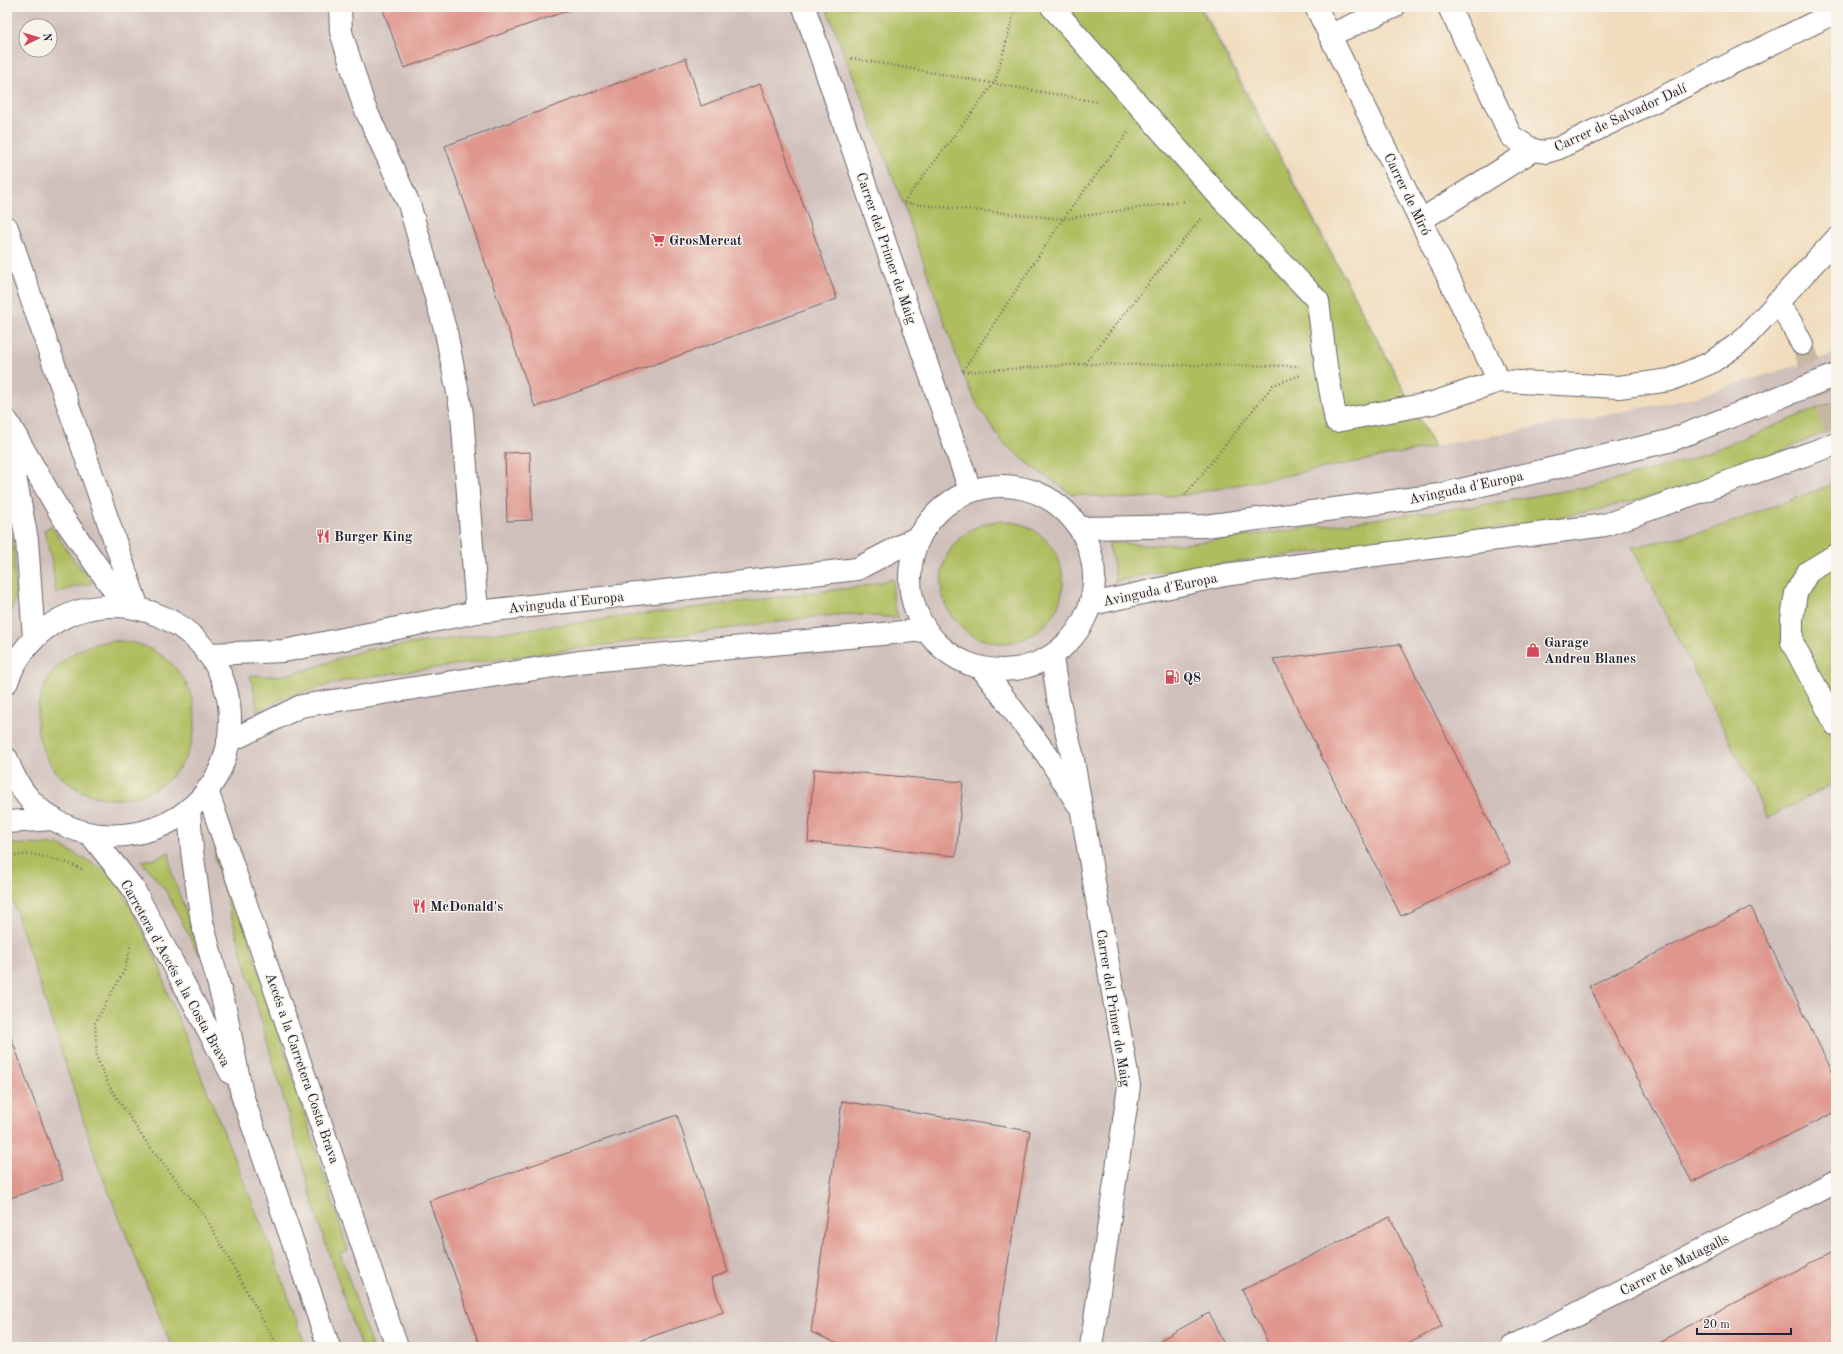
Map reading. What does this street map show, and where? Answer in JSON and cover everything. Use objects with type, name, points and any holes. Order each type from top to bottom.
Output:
[{"type":"street","points":[[340,7],[341,32],[364,106],[409,204],[446,332],[462,414],[477,612]]},
{"type":"street","name":"Carrer del Primer de Maig","points":[[804,7],[970,490]]},
{"type":"street","points":[[1052,7],[1219,196],[1318,301],[1326,366],[1336,420],[1434,403],[1499,381],[1619,387],[1670,380],[1710,363],[1741,342],[1836,239]]},
{"type":"street","name":"Carrer de Miró","points":[[1316,7],[1499,381]]},
{"type":"street","points":[[1330,35],[1394,7]]},
{"type":"street","name":"Carrer de Salvador Dalí","points":[[1449,7],[1511,136],[1533,150],[1546,152],[1559,148],[1836,12]]},
{"type":"street","points":[[1421,220],[1533,150]]},
{"type":"street","points":[[7,228],[132,607]]},
{"type":"street","points":[[1777,302],[1790,321],[1802,344]]},
{"type":"street","name":"Avinguda d'Europa","points":[[1081,528],[1205,526],[1439,496],[1669,441],[1836,375]]},
{"type":"street","points":[[7,421],[62,516],[132,607]]},
{"type":"street","points":[[7,434],[27,540],[34,639]]},
{"type":"street","name":"Avinguda d'Europa","points":[[1092,604],[1224,575],[1605,525],[1836,444]]},
{"type":"street","points":[[1017,486],[1055,501],[1081,528],[1095,567],[1092,604],[1052,657],[1018,670],[983,670],[950,656],[925,630],[910,588],[918,537],[939,508],[970,490],[982,487],[1017,486]]},
{"type":"street","name":"Avinguda d'Europa","points":[[208,654],[284,651],[477,612],[857,569],[918,537]]},
{"type":"street","points":[[1836,555],[1808,572],[1796,593],[1792,619],[1792,642],[1836,725]]},
{"type":"street","points":[[7,682],[19,658],[34,639],[51,625],[82,611],[103,606],[132,607],[156,613],[182,627],[196,639],[208,654],[220,674],[227,696],[230,719],[228,742],[220,767],[207,790],[189,809],[163,826],[143,833],[122,836],[90,834],[54,819],[28,796],[13,774],[7,759]]},
{"type":"street","points":[[228,742],[301,706],[579,662],[925,630]]},
{"type":"street","name":"Carrer del Primer de Maig","points":[[1052,657],[1058,698],[1072,754],[1083,812],[1129,1086],[1091,1347]]},
{"type":"street","name":"Carrer del Primer de Maig","points":[[983,670],[1047,755],[1083,812]]},
{"type":"street","name":"Accés a la Carretera Costa Brava","points":[[207,790],[397,1347]]},
{"type":"street","name":"Carretera d'Accés a la Costa Brava","points":[[189,809],[192,851],[202,922],[225,1008],[242,1095],[329,1347]]},
{"type":"street","points":[[7,822],[54,819]]},
{"type":"street","name":"Carretera d'Accés a la Costa Brava","points":[[90,834],[133,888],[242,1095]]},
{"type":"street","name":"Carrer de Matagalls","points":[[1512,1347],[1836,1181]]},
{"type":"path","points":[[1016,7],[995,82],[903,203],[1063,219],[1219,196]]},
{"type":"path","points":[[846,57],[995,82],[1100,102]]},
{"type":"path","points":[[1144,111],[1063,219],[962,372],[1084,364],[1326,366]]},
{"type":"path","points":[[1084,364],[1219,196]]},
{"type":"path","points":[[1185,495],[1273,385],[1326,366]]},
{"type":"path","points":[[7,856],[32,854],[64,862],[87,871]]},
{"type":"path","points":[[131,940],[125,969],[95,1023],[98,1058],[109,1086],[140,1132],[206,1218],[278,1347]]},
{"type":"shaded area","points":[[7,7],[1203,7],[1435,446],[1689,399],[1836,353],[1836,1347],[7,1347]]},
{"type":"green space","points":[[826,7],[1200,7],[1434,447],[1185,495],[1124,499],[1072,494],[1038,471],[1002,442],[978,406],[962,372],[903,203]]},
{"type":"green space","points":[[1836,401],[1836,428],[1744,466],[1669,492],[1601,509],[1517,526],[1195,567],[1147,574],[1115,582],[1114,565],[1108,542],[1149,545],[1192,543],[1482,505],[1592,486],[1689,460]]},
{"type":"green space","points":[[1836,483],[1836,792],[1832,784],[1768,818],[1632,547],[1705,532]]},
{"type":"green space","points":[[1002,521],[1025,525],[1036,531],[1045,539],[1053,548],[1059,559],[1063,582],[1059,605],[1053,616],[1045,625],[1036,633],[1025,639],[1002,643],[979,639],[968,633],[959,625],[951,616],[945,605],[941,582],[945,559],[951,548],[959,539],[968,531],[979,525]]},
{"type":"green space","points":[[7,526],[14,551],[15,600],[7,623]]},
{"type":"green space","points":[[51,526],[70,555],[93,583],[74,587],[56,594],[52,562],[44,530]]},
{"type":"green space","points":[[893,579],[893,599],[898,618],[848,614],[814,617],[351,679],[283,698],[257,712],[255,694],[250,675],[276,676],[295,673],[370,649],[865,586]]},
{"type":"green space","points":[[116,641],[146,647],[172,664],[189,690],[195,720],[189,750],[172,776],[146,793],[116,799],[86,793],[60,776],[43,750],[37,720],[43,690],[60,664],[86,647]]},
{"type":"green space","points":[[217,839],[348,1250],[340,1253],[372,1347],[361,1347],[321,1230],[215,859]]},
{"type":"green space","points":[[7,844],[59,845],[114,875],[160,967],[167,992],[276,1261],[306,1347],[172,1347],[99,1168],[7,883]]},
{"type":"green space","points":[[169,852],[172,874],[201,954],[199,955],[166,891],[141,861],[155,859]]},
{"type":"building","points":[[382,7],[578,7],[404,68]]},
{"type":"building","points":[[686,58],[701,106],[760,84],[837,299],[535,407],[445,146]]},
{"type":"building","points":[[530,452],[532,520],[507,521],[505,453]]},
{"type":"building","points":[[1400,644],[1510,863],[1401,916],[1273,659]]},
{"type":"building","points":[[814,769],[963,782],[956,856],[808,842]]},
{"type":"building","points":[[1751,907],[1836,1079],[1836,1112],[1692,1182],[1589,986]]},
{"type":"building","points":[[7,1026],[63,1180],[7,1199]]},
{"type":"building","points":[[842,1101],[1030,1131],[994,1347],[845,1347],[811,1332]]},
{"type":"building","points":[[677,1115],[728,1272],[711,1278],[723,1312],[621,1347],[480,1347],[429,1201]]},
{"type":"building","points":[[1390,1217],[1442,1326],[1402,1347],[1270,1347],[1242,1290]]},
{"type":"building","points":[[1836,1250],[1836,1347],[1649,1347]]},
{"type":"building","points":[[1209,1313],[1225,1347],[1163,1347],[1160,1340]]},
{"type":"tunnel","points":[[1802,344],[1836,429]]},
{"type":"place","name":"GrosMercat","points":[[658,240]]},
{"type":"place","name":"Burger King","points":[[323,536]]},
{"type":"place","name":"Garage Andreu Blanes","points":[[1533,650]]},
{"type":"place","name":"Q8","points":[[1172,677]]},
{"type":"place","name":"McDonald's","points":[[419,906]]}]
